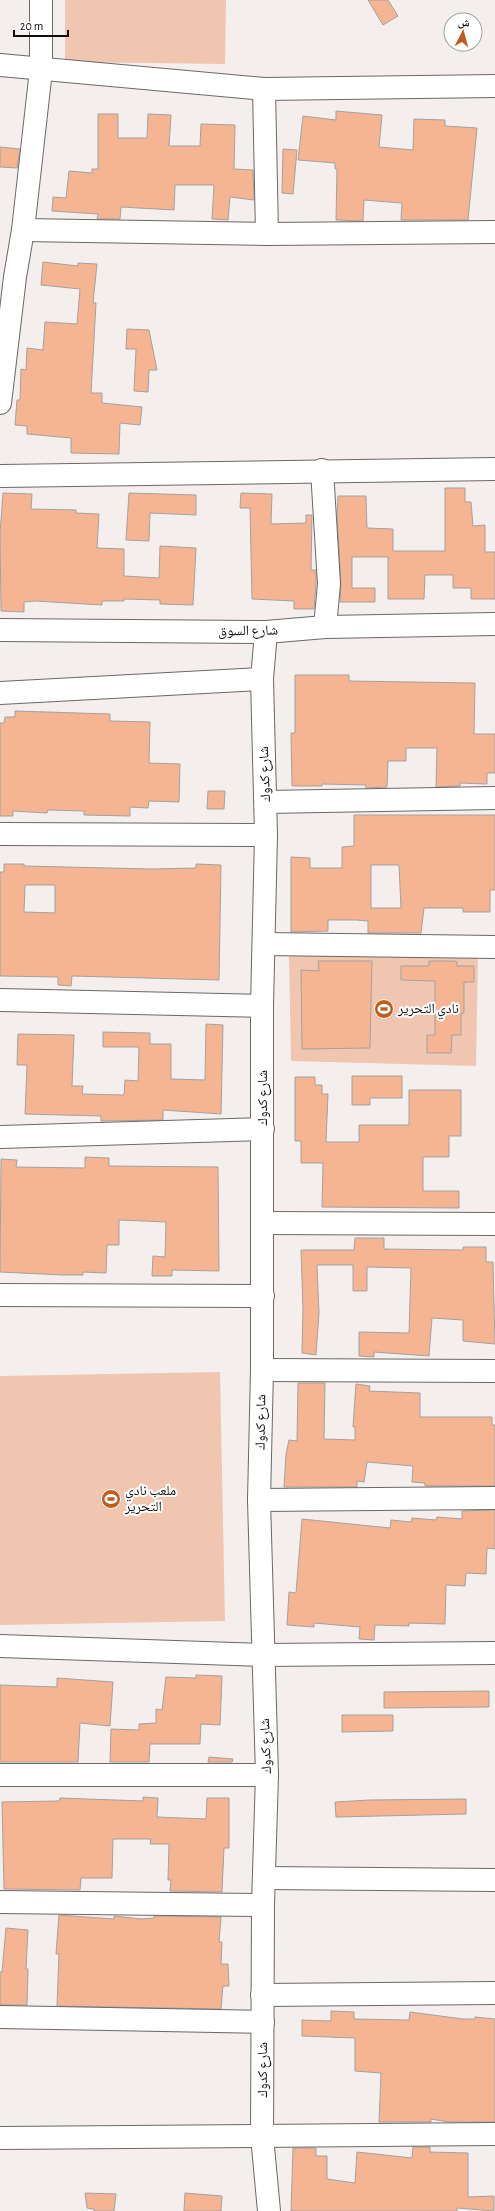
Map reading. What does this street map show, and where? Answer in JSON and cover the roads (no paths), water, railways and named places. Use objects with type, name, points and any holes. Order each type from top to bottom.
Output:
[{"type":"street","points":[[0,403],[7,276],[23,230],[41,70],[40,1]]},
{"type":"street","points":[[0,65],[41,70],[264,89],[495,86]]},
{"type":"street","points":[[264,89],[267,234]]},
{"type":"street","points":[[23,230],[267,234],[495,232]]},
{"type":"street","points":[[0,476],[322,470],[495,469]]},
{"type":"street","points":[[322,470],[330,584],[325,626]]},
{"type":"street","name":"شارع السوق","points":[[0,630],[266,632],[325,626],[495,624]]},
{"type":"street","name":"شارع كدوك","points":[[266,632],[262,679],[266,835],[262,1006],[263,1223],[259,1500],[267,1775],[266,1878],[263,1905],[262,2136],[270,2211]]},
{"type":"street","points":[[0,693],[262,679]]},
{"type":"street","points":[[266,802],[495,798]]},
{"type":"street","points":[[0,834],[266,835]]},
{"type":"street","points":[[264,944],[495,947]]},
{"type":"street","points":[[0,1000],[262,1006]]},
{"type":"street","points":[[0,1137],[263,1129]]},
{"type":"street","points":[[263,1223],[495,1224]]},
{"type":"street","points":[[0,1295],[262,1296]]},
{"type":"street","points":[[262,1370],[495,1371]]},
{"type":"street","points":[[259,1500],[495,1498]]},
{"type":"street","points":[[0,1646],[263,1655],[495,1652]]},
{"type":"street","points":[[0,1774],[267,1775]]},
{"type":"street","points":[[266,1878],[495,1880]]},
{"type":"street","points":[[0,1902],[263,1905]]},
{"type":"street","points":[[262,1995],[495,1993]]},
{"type":"street","points":[[0,2017],[263,2022]]},
{"type":"street","points":[[0,2138],[495,2134]]},
{"type":"place","name":"نادي التحرير","points":[[384,1009]]},
{"type":"place","name":"ملعب نادي التحرير","points":[[111,1499]]}]
